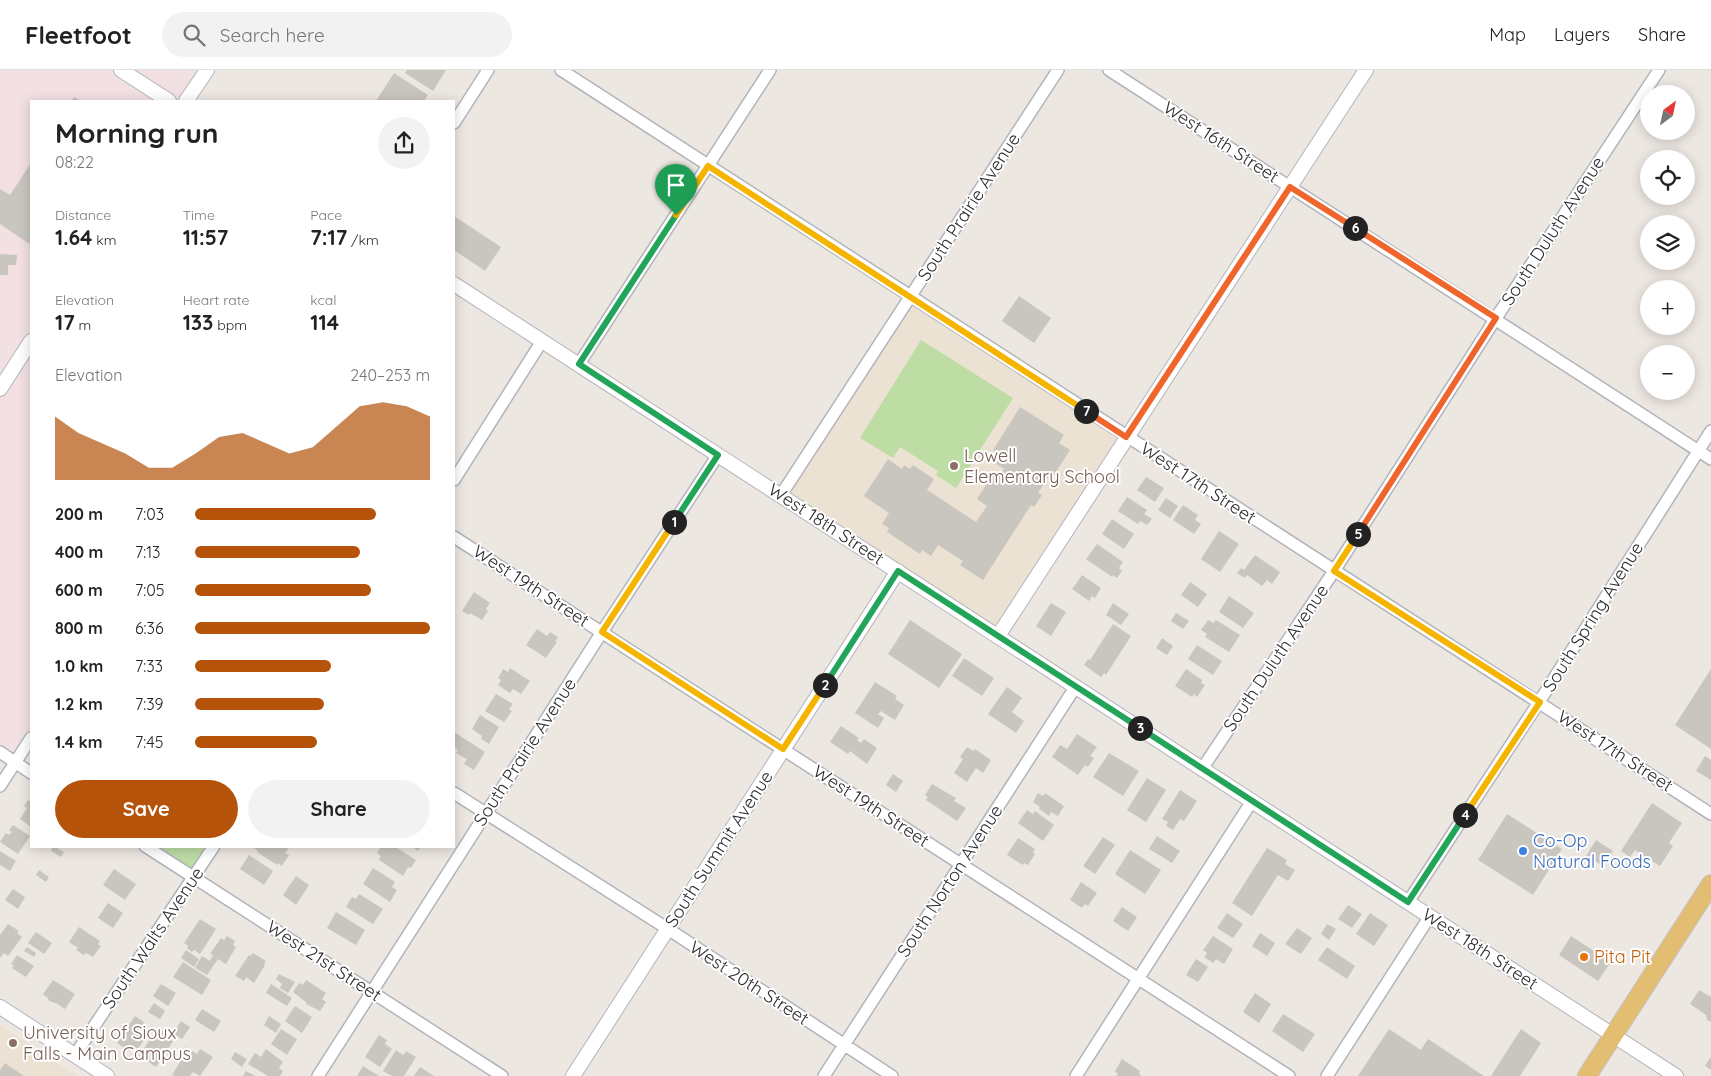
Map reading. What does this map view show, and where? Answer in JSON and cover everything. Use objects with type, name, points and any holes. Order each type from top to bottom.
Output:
[{"type":"main road","points":[[1587,1076],[1711,884]]},
{"type":"street","points":[[121,70],[167,100]]},
{"type":"street","points":[[187,100],[207,70]]},
{"type":"street","points":[[455,121],[488,70]]},
{"type":"street","name":"West 17th Street","points":[[561,70],[1711,814]]},
{"type":"street","points":[[579,364],[770,70]]},
{"type":"street","name":"South Prairie Avenue","points":[[781,495],[1058,70]]},
{"type":"street","name":"West 16th Street","points":[[1109,70],[1496,318],[1711,459]]},
{"type":"street","points":[[998,636],[1366,70]]},
{"type":"street","name":"South Duluth Avenue","points":[[1202,769],[1334,571],[1496,318],[1659,70]]},
{"type":"street","name":"West 18th Street","points":[[455,285],[1676,1076]]},
{"type":"street","points":[[455,478],[542,341]]},
{"type":"street","points":[[0,388],[30,342]]},
{"type":"street","name":"South Spring Avenue","points":[[1408,902],[1540,702],[1711,431]]},
{"type":"street","name":"South Prairie Avenue","points":[[318,1076],[602,632],[718,455]]},
{"type":"street","name":"West 19th Street","points":[[455,537],[1289,1076]]},
{"type":"street","name":"South Summit Avenue","points":[[572,1076],[898,571]]},
{"type":"street","name":"South Norton Avenue","points":[[824,1076],[1076,686]]},
{"type":"street","points":[[0,786],[30,740]]},
{"type":"street","points":[[0,752],[30,772]]},
{"type":"street","name":"West 20th Street","points":[[455,794],[668,929],[892,1076]]},
{"type":"street","points":[[1076,1076],[1252,801]]},
{"type":"street","name":"West 21st Street","points":[[148,848],[373,991],[502,1076]]},
{"type":"street","name":"South Walts Avenue","points":[[75,1055],[213,848]]},
{"type":"street","points":[[1327,1076],[1430,916]]},
{"type":"street","points":[[0,1007],[107,1076]]},
{"type":"shaded area","points":[[0,70],[207,70],[187,100],[30,100],[30,740],[15,762],[0,752]]},
{"type":"shaded area","name":"Lowell Elementary School","points":[[911,296],[1126,437],[998,636],[781,495]]},
{"type":"shaded area","name":"University of Sioux Falls - Main Campus","points":[[0,1025],[53,1061],[79,1076],[0,1076]]},
{"type":"green space","points":[[921,340],[1013,398],[956,488],[936,475],[938,471],[900,447],[893,458],[860,438]]},
{"type":"green space","points":[[148,848],[213,848],[194,877]]},
{"type":"building","points":[[407,70],[446,70],[433,91],[405,73]]},
{"type":"building","points":[[394,73],[428,95],[425,100],[377,100]]},
{"type":"building","points":[[30,165],[30,244],[0,224],[0,189],[10,195]]},
{"type":"building","points":[[455,217],[501,247],[485,271],[455,251]]},
{"type":"building","points":[[0,254],[17,255],[16,265],[8,265],[8,275],[0,275]]},
{"type":"building","points":[[1019,296],[1051,318],[1034,343],[1002,321]]},
{"type":"building","points":[[1020,407],[1064,435],[1059,443],[1070,450],[1054,475],[1051,473],[1038,493],[1042,495],[1034,507],[1031,505],[983,580],[960,565],[963,561],[938,545],[931,556],[922,550],[920,554],[887,532],[889,528],[882,524],[889,513],[864,496],[888,459],[902,469],[904,465],[910,469],[913,465],[934,479],[927,490],[976,522],[987,506],[977,499],[993,475],[998,478],[1004,469],[996,464],[1001,455],[993,450]]},
{"type":"building","points":[[1146,477],[1164,488],[1155,502],[1137,490]]},
{"type":"building","points":[[1127,497],[1147,510],[1144,514],[1152,519],[1147,525],[1140,521],[1138,524],[1118,511]]},
{"type":"building","points":[[1166,498],[1178,506],[1170,518],[1158,510]]},
{"type":"building","points":[[1183,505],[1198,515],[1195,520],[1201,524],[1194,534],[1173,520]]},
{"type":"building","points":[[1112,519],[1134,534],[1124,549],[1102,534]]},
{"type":"building","points":[[1219,531],[1239,544],[1220,572],[1201,559]]},
{"type":"building","points":[[1097,544],[1123,562],[1119,568],[1122,571],[1117,578],[1113,575],[1112,577],[1086,559]]},
{"type":"building","points":[[1255,555],[1280,572],[1272,584],[1267,580],[1262,586],[1247,575],[1245,578],[1237,573],[1241,568],[1244,570]]},
{"type":"building","points":[[1082,575],[1101,588],[1095,598],[1092,596],[1089,601],[1072,589]]},
{"type":"building","points":[[1190,582],[1207,594],[1198,607],[1181,595]]},
{"type":"building","points":[[474,592],[490,603],[486,609],[488,611],[482,620],[462,611]]},
{"type":"building","points":[[1229,596],[1254,613],[1243,628],[1219,612]]},
{"type":"building","points":[[1051,603],[1066,612],[1051,636],[1036,626]]},
{"type":"building","points":[[1113,603],[1129,614],[1121,625],[1106,615]]},
{"type":"building","points":[[1176,613],[1189,621],[1183,629],[1171,621]]},
{"type":"building","points":[[910,620],[962,654],[939,688],[888,654]]},
{"type":"building","points":[[1208,620],[1213,623],[1216,620],[1240,635],[1229,652],[1205,637],[1207,634],[1201,630]]},
{"type":"building","points":[[1113,624],[1131,636],[1106,675],[1104,673],[1101,677],[1084,665],[1088,659],[1090,660]]},
{"type":"building","points":[[537,629],[547,636],[550,632],[558,637],[555,641],[557,642],[546,658],[526,645]]},
{"type":"building","points":[[1162,638],[1173,646],[1167,655],[1156,648]]},
{"type":"building","points":[[1197,645],[1222,661],[1213,675],[1188,659]]},
{"type":"building","points":[[964,658],[994,678],[982,696],[952,676]]},
{"type":"building","points":[[510,668],[530,681],[521,694],[513,689],[510,693],[498,685],[501,680],[498,678],[503,669],[508,672]]},
{"type":"building","points":[[1186,669],[1202,680],[1201,683],[1205,685],[1197,697],[1194,694],[1192,697],[1175,686]]},
{"type":"building","points":[[1711,669],[1711,749],[1675,725]]},
{"type":"building","points":[[875,682],[897,696],[895,699],[904,705],[895,720],[881,711],[878,714],[884,718],[878,728],[855,713]]},
{"type":"building","points":[[1007,687],[1022,698],[1012,712],[1024,721],[1016,733],[988,714]]},
{"type":"building","points":[[496,694],[513,704],[509,709],[512,711],[504,722],[485,711]]},
{"type":"building","points":[[480,715],[499,727],[489,744],[481,739],[482,736],[472,729]]},
{"type":"building","points":[[841,726],[859,738],[857,740],[861,743],[864,739],[877,748],[867,764],[850,751],[848,754],[830,742]]},
{"type":"building","points":[[455,733],[485,752],[474,770],[464,764],[467,759],[456,753],[458,750],[455,748]]},
{"type":"building","points":[[1077,734],[1097,747],[1090,756],[1094,758],[1088,767],[1085,765],[1078,775],[1052,757],[1060,745],[1067,749]]},
{"type":"building","points":[[967,747],[974,751],[975,749],[991,760],[983,773],[976,768],[967,782],[954,773],[963,759],[960,757]]},
{"type":"building","points":[[1109,753],[1139,771],[1123,796],[1093,777]]},
{"type":"building","points":[[1705,756],[1711,760],[1711,780],[1696,771]]},
{"type":"building","points":[[893,774],[903,781],[896,792],[886,785]]},
{"type":"building","points":[[1147,778],[1166,790],[1146,822],[1127,810]]},
{"type":"building","points":[[932,784],[956,798],[954,801],[966,808],[957,821],[926,800],[928,797],[925,795]]},
{"type":"building","points":[[1180,790],[1197,801],[1184,821],[1180,819],[1173,830],[1166,826],[1168,822],[1162,819]]},
{"type":"building","points":[[1038,793],[1043,796],[1045,793],[1064,806],[1058,816],[1051,812],[1049,816],[1039,809],[1040,807],[1033,802]]},
{"type":"building","points":[[28,800],[30,801],[30,826],[20,819],[27,808],[24,806]]},
{"type":"building","points":[[1652,803],[1682,823],[1669,843],[1673,846],[1660,866],[1635,850],[1630,857],[1621,851]]},
{"type":"building","points":[[1027,810],[1033,814],[1035,811],[1054,825],[1043,841],[1018,823]]},
{"type":"building","points":[[1507,814],[1562,849],[1533,895],[1478,860]]},
{"type":"building","points":[[13,825],[30,836],[18,854],[0,842],[6,833],[9,835],[12,832],[9,830]]},
{"type":"building","points":[[1157,836],[1180,851],[1172,863],[1149,849]]},
{"type":"building","points":[[1103,837],[1115,845],[1095,874],[1083,866]]},
{"type":"building","points":[[1018,838],[1035,849],[1033,853],[1035,854],[1028,865],[1024,863],[1023,865],[1007,855]]},
{"type":"building","points":[[1596,840],[1613,851],[1603,866],[1586,856]]},
{"type":"building","points":[[52,848],[57,848],[64,852],[61,857],[51,851]]},
{"type":"building","points":[[254,848],[287,848],[288,849],[285,853],[289,855],[282,866],[278,863],[277,865]]},
{"type":"building","points":[[380,848],[397,848],[416,860],[411,868],[408,867],[403,876],[379,860],[381,856],[377,853]]},
{"type":"building","points":[[1267,848],[1287,860],[1285,864],[1295,870],[1288,881],[1278,875],[1252,916],[1232,903]]},
{"type":"building","points":[[1130,850],[1161,870],[1145,894],[1115,874]]},
{"type":"building","points":[[0,851],[16,861],[10,871],[0,865]]},
{"type":"building","points":[[249,855],[273,871],[264,885],[240,869]]},
{"type":"building","points":[[373,868],[395,882],[392,887],[397,890],[390,902],[363,884]]},
{"type":"building","points":[[114,869],[136,884],[125,900],[103,885]]},
{"type":"building","points":[[39,870],[49,877],[46,882],[36,875]]},
{"type":"building","points":[[296,876],[309,885],[296,905],[283,895]]},
{"type":"building","points":[[1081,882],[1097,893],[1088,906],[1085,904],[1082,908],[1070,900]]},
{"type":"building","points":[[13,889],[25,897],[18,909],[5,900]]},
{"type":"building","points":[[359,894],[383,909],[373,924],[346,907],[352,897],[356,899]]},
{"type":"building","points":[[108,903],[123,913],[113,928],[98,918]]},
{"type":"building","points":[[1348,905],[1362,914],[1352,928],[1338,919]]},
{"type":"building","points":[[1122,907],[1137,917],[1128,931],[1113,921]]},
{"type":"building","points":[[336,912],[365,930],[356,945],[327,928]]},
{"type":"building","points":[[1227,913],[1243,924],[1233,938],[1217,928]]},
{"type":"building","points":[[1370,913],[1388,925],[1374,946],[1356,934]]},
{"type":"building","points":[[200,919],[216,929],[200,954],[194,950],[192,952],[184,943]]},
{"type":"building","points":[[8,924],[19,931],[17,933],[22,937],[8,956],[4,953],[0,958],[0,935]]},
{"type":"building","points":[[1327,924],[1336,929],[1329,940],[1321,934]]},
{"type":"building","points":[[79,927],[100,941],[98,944],[101,946],[93,957],[86,953],[84,955],[76,950],[78,948],[69,942]]},
{"type":"building","points":[[1297,928],[1312,938],[1301,954],[1285,944]]},
{"type":"building","points":[[36,932],[52,943],[44,954],[28,943]]},
{"type":"building","points":[[1260,933],[1275,943],[1267,956],[1252,946]]},
{"type":"building","points":[[227,936],[235,941],[233,945],[236,947],[226,964],[218,959],[207,975],[195,968],[202,956],[210,961],[213,955],[210,954],[221,938],[224,940]]},
{"type":"building","points":[[1213,936],[1233,949],[1224,964],[1216,959],[1213,963],[1204,957],[1207,953],[1203,950]]},
{"type":"building","points":[[1571,936],[1611,962],[1598,981],[1559,955]]},
{"type":"building","points":[[27,947],[36,953],[34,957],[24,951]]},
{"type":"building","points":[[1327,947],[1355,966],[1347,979],[1318,960]]},
{"type":"building","points":[[186,950],[199,959],[194,967],[181,958]]},
{"type":"building","points":[[253,953],[266,961],[254,983],[246,977],[244,981],[235,976],[249,955]]},
{"type":"building","points":[[17,955],[34,966],[26,977],[12,968],[14,966],[11,964]]},
{"type":"building","points":[[1196,959],[1208,967],[1198,982],[1186,975]]},
{"type":"building","points":[[183,962],[211,980],[202,995],[173,977]]},
{"type":"building","points":[[279,974],[295,982],[288,993],[280,988],[282,984],[276,979]]},
{"type":"building","points":[[53,980],[75,994],[65,1009],[49,1001],[43,994]]},
{"type":"building","points":[[306,980],[326,993],[322,999],[326,1002],[320,1011],[306,1004],[293,992],[299,983],[303,985]]},
{"type":"building","points":[[161,984],[176,993],[168,1006],[153,996]]},
{"type":"building","points":[[271,984],[292,998],[287,1006],[266,993]]},
{"type":"building","points":[[1699,990],[1711,997],[1711,1022],[1707,1020],[1706,1015],[1690,1004]]},
{"type":"building","points":[[1255,993],[1271,1004],[1259,1023],[1243,1012]]},
{"type":"building","points":[[154,1003],[165,1011],[160,1019],[148,1012]]},
{"type":"building","points":[[295,1006],[312,1017],[302,1033],[285,1021]]},
{"type":"building","points":[[202,1009],[221,1021],[214,1032],[195,1020]]},
{"type":"building","points":[[1283,1014],[1315,1034],[1303,1052],[1272,1031]]},
{"type":"building","points":[[135,1016],[144,1022],[140,1029],[148,1034],[138,1049],[133,1046],[129,1051],[117,1043]]},
{"type":"building","points":[[269,1016],[281,1024],[276,1033],[264,1025]]},
{"type":"building","points":[[181,1021],[190,1027],[182,1039],[173,1033]]},
{"type":"building","points":[[160,1029],[168,1034],[166,1037],[173,1041],[156,1067],[139,1056],[156,1030]]},
{"type":"building","points":[[281,1029],[297,1039],[287,1055],[271,1044]]},
{"type":"building","points":[[1389,1029],[1421,1050],[1428,1039],[1484,1076],[1358,1076]]},
{"type":"building","points":[[1521,1029],[1541,1043],[1520,1076],[1491,1076]]},
{"type":"building","points":[[379,1035],[387,1040],[385,1044],[392,1049],[380,1067],[365,1057]]},
{"type":"building","points":[[186,1047],[197,1054],[200,1049],[213,1057],[200,1076],[193,1072],[190,1076],[172,1075],[183,1057],[181,1055]]},
{"type":"building","points":[[266,1049],[283,1062],[279,1068],[283,1071],[280,1076],[268,1076],[248,1064],[255,1053],[261,1057]]},
{"type":"building","points":[[396,1050],[403,1055],[406,1051],[416,1057],[404,1076],[392,1076],[383,1071]]},
{"type":"building","points":[[235,1052],[247,1059],[242,1067],[231,1059]]},
{"type":"building","points":[[1711,1057],[1711,1070],[1705,1066]]},
{"type":"building","points":[[1122,1059],[1140,1071],[1139,1074],[1142,1076],[1116,1076],[1118,1074],[1115,1071]]},
{"type":"building","points":[[5,1063],[24,1076],[0,1076],[0,1070]]},
{"type":"building","points":[[363,1066],[379,1076],[357,1076]]},
{"type":"building","points":[[420,1067],[434,1076],[414,1076]]},
{"type":"building","points":[[246,1071],[255,1076],[243,1076]]},
{"type":"place","name":"Lowell Elementary School","points":[[954,466]]},
{"type":"place","name":"Co-Op Natural Foods","points":[[1523,851]]},
{"type":"place","name":"Pita Pit","points":[[1584,957]]},
{"type":"place","name":"University of Sioux Falls - Main Campus","points":[[13,1043]]},
{"type":"route","points":[[708,166],[1126,437],[1290,187],[1496,318],[1334,571],[1540,702],[1408,902],[898,571],[783,749],[602,632],[718,455],[579,364],[676,215],[708,166]]}]
